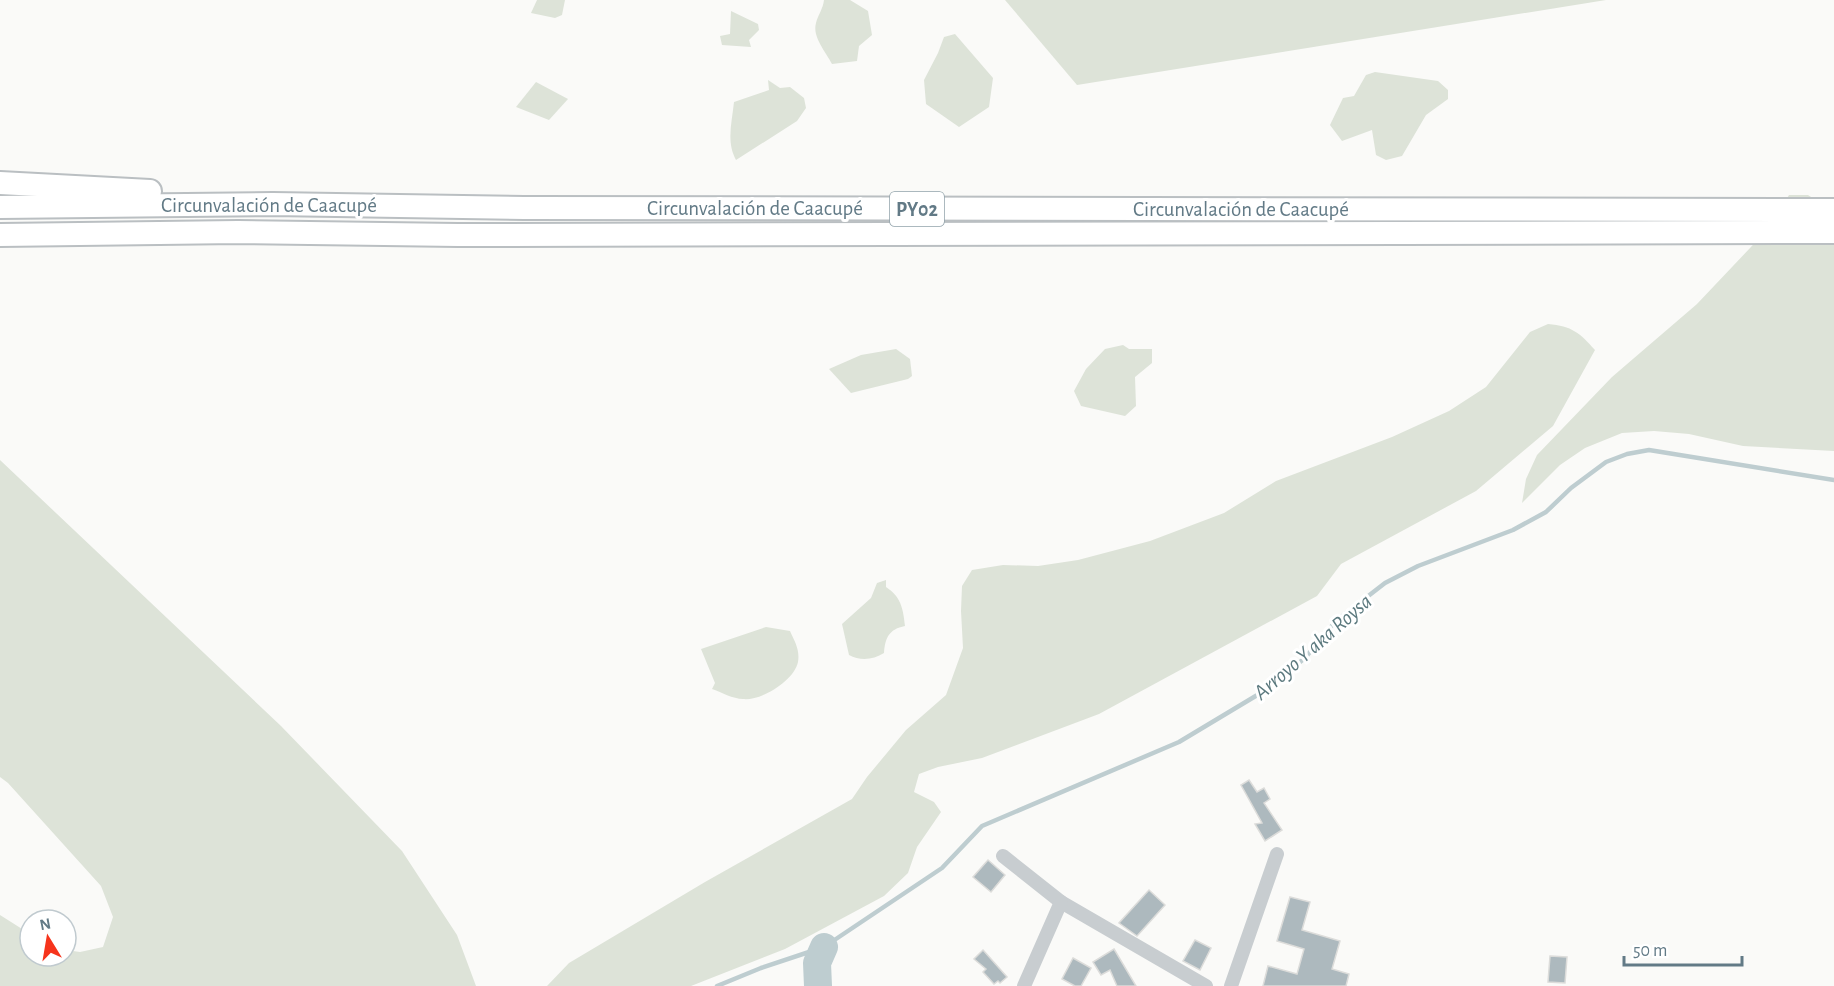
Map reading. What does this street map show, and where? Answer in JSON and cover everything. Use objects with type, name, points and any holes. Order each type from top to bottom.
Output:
[{"type":"highway","points":[[0,183],[248,197],[273,204]]},
{"type":"highway","name":"Circunvalación de Caacupé","points":[[0,207],[273,204],[524,208],[1834,210]]},
{"type":"highway","name":"Circunvalación de Caacupé","points":[[0,235],[238,232],[459,235],[1834,232]]},
{"type":"highway","points":[[0,245],[29,235]]},
{"type":"street","points":[[1231,986],[1277,854]]},
{"type":"street","points":[[1002,856],[1061,902],[1206,986]]},
{"type":"street","points":[[1024,986],[1061,902]]},
{"type":"shaded area","points":[[537,0],[565,0],[562,15],[555,18],[531,13]]},
{"type":"shaded area","points":[[824,0],[850,0],[868,11],[872,35],[859,46],[857,61],[832,64],[820,44],[815,28]]},
{"type":"shaded area","points":[[1005,0],[1606,0],[1077,85]]},
{"type":"shaded area","points":[[731,11],[758,24],[759,30],[749,40],[751,47],[722,45],[720,36],[730,34]]},
{"type":"shaded area","points":[[955,34],[993,78],[989,107],[959,127],[926,104],[924,80],[944,37]]},
{"type":"shaded area","points":[[1375,72],[1438,81],[1448,90],[1448,99],[1426,115],[1402,156],[1386,160],[1376,155],[1372,130],[1342,141],[1330,125],[1343,98],[1354,96],[1366,75]]},
{"type":"shaded area","points":[[768,80],[780,88],[790,87],[804,98],[806,108],[797,121],[736,160],[730,139],[734,102],[769,90]]},
{"type":"shaded area","points":[[536,82],[568,99],[549,120],[516,107]]},
{"type":"shaded area","points":[[1789,195],[1808,195],[1819,202],[1834,241],[1834,451],[1743,446],[1689,434],[1654,431],[1622,433],[1585,448],[1560,465],[1522,503],[1526,479],[1537,455],[1612,377],[1697,304],[1768,229]]},
{"type":"shaded area","points":[[1548,324],[1575,331],[1595,350],[1553,426],[1476,491],[1341,564],[1317,596],[1099,714],[982,758],[938,767],[919,774],[914,792],[934,802],[941,812],[917,847],[908,873],[884,896],[785,949],[691,986],[547,986],[569,963],[705,882],[852,799],[906,730],[946,695],[963,648],[962,586],[972,570],[1003,565],[1038,566],[1078,560],[1150,541],[1224,513],[1276,481],[1392,437],[1449,411],[1486,387],[1530,332]]},
{"type":"shaded area","points":[[1123,345],[1129,349],[1152,349],[1152,363],[1135,377],[1136,406],[1125,416],[1081,406],[1074,391],[1086,369],[1105,349]]},
{"type":"shaded area","points":[[896,349],[910,359],[912,376],[908,379],[851,393],[829,369],[861,355]]},
{"type":"shaded area","points":[[0,460],[281,726],[402,851],[457,935],[476,986],[0,986],[0,915],[18,926],[18,968],[78,968],[78,952],[103,947],[113,917],[101,886],[0,777]]},
{"type":"shaded area","points":[[886,580],[886,587],[895,595],[900,604],[905,626],[895,629],[889,635],[884,653],[871,658],[853,657],[849,655],[842,624],[871,598],[877,583]]},
{"type":"shaded area","points":[[766,627],[790,631],[797,646],[798,662],[784,683],[759,697],[750,699],[735,698],[712,689],[715,683],[701,649]]},
{"type":"building","points":[[1249,780],[1257,792],[1264,788],[1270,799],[1264,803],[1282,830],[1265,841],[1255,824],[1262,823],[1241,785]]},
{"type":"building","points":[[988,860],[1005,875],[991,892],[973,877]]},
{"type":"building","points":[[1149,890],[1165,905],[1137,936],[1119,923]]},
{"type":"building","points":[[1290,897],[1310,902],[1302,930],[1340,941],[1332,969],[1349,974],[1346,986],[1263,986],[1268,966],[1297,974],[1304,949],[1277,941]]},
{"type":"building","points":[[1195,940],[1211,948],[1200,970],[1183,961]]},
{"type":"building","points":[[1114,949],[1136,986],[1117,986],[1110,970],[1101,975],[1093,962]]},
{"type":"building","points":[[983,950],[1007,977],[1000,983],[998,981],[994,984],[983,972],[986,969],[974,959]]},
{"type":"building","points":[[1550,956],[1567,957],[1565,983],[1548,982]]},
{"type":"building","points":[[1073,958],[1091,968],[1081,986],[1075,986],[1062,979]]},
{"type":"waterway","name":"Arroyo Y aka Roysa","points":[[717,986],[761,968],[824,947],[942,868],[982,826],[1179,742],[1264,691],[1305,658],[1336,621],[1385,583],[1418,566],[1513,530],[1546,512],[1571,488],[1606,462],[1627,454],[1649,450],[1834,480]]},
{"type":"waterway","name":"Arroyo Y aka Roysa","points":[[818,986],[817,963],[824,947]]}]
